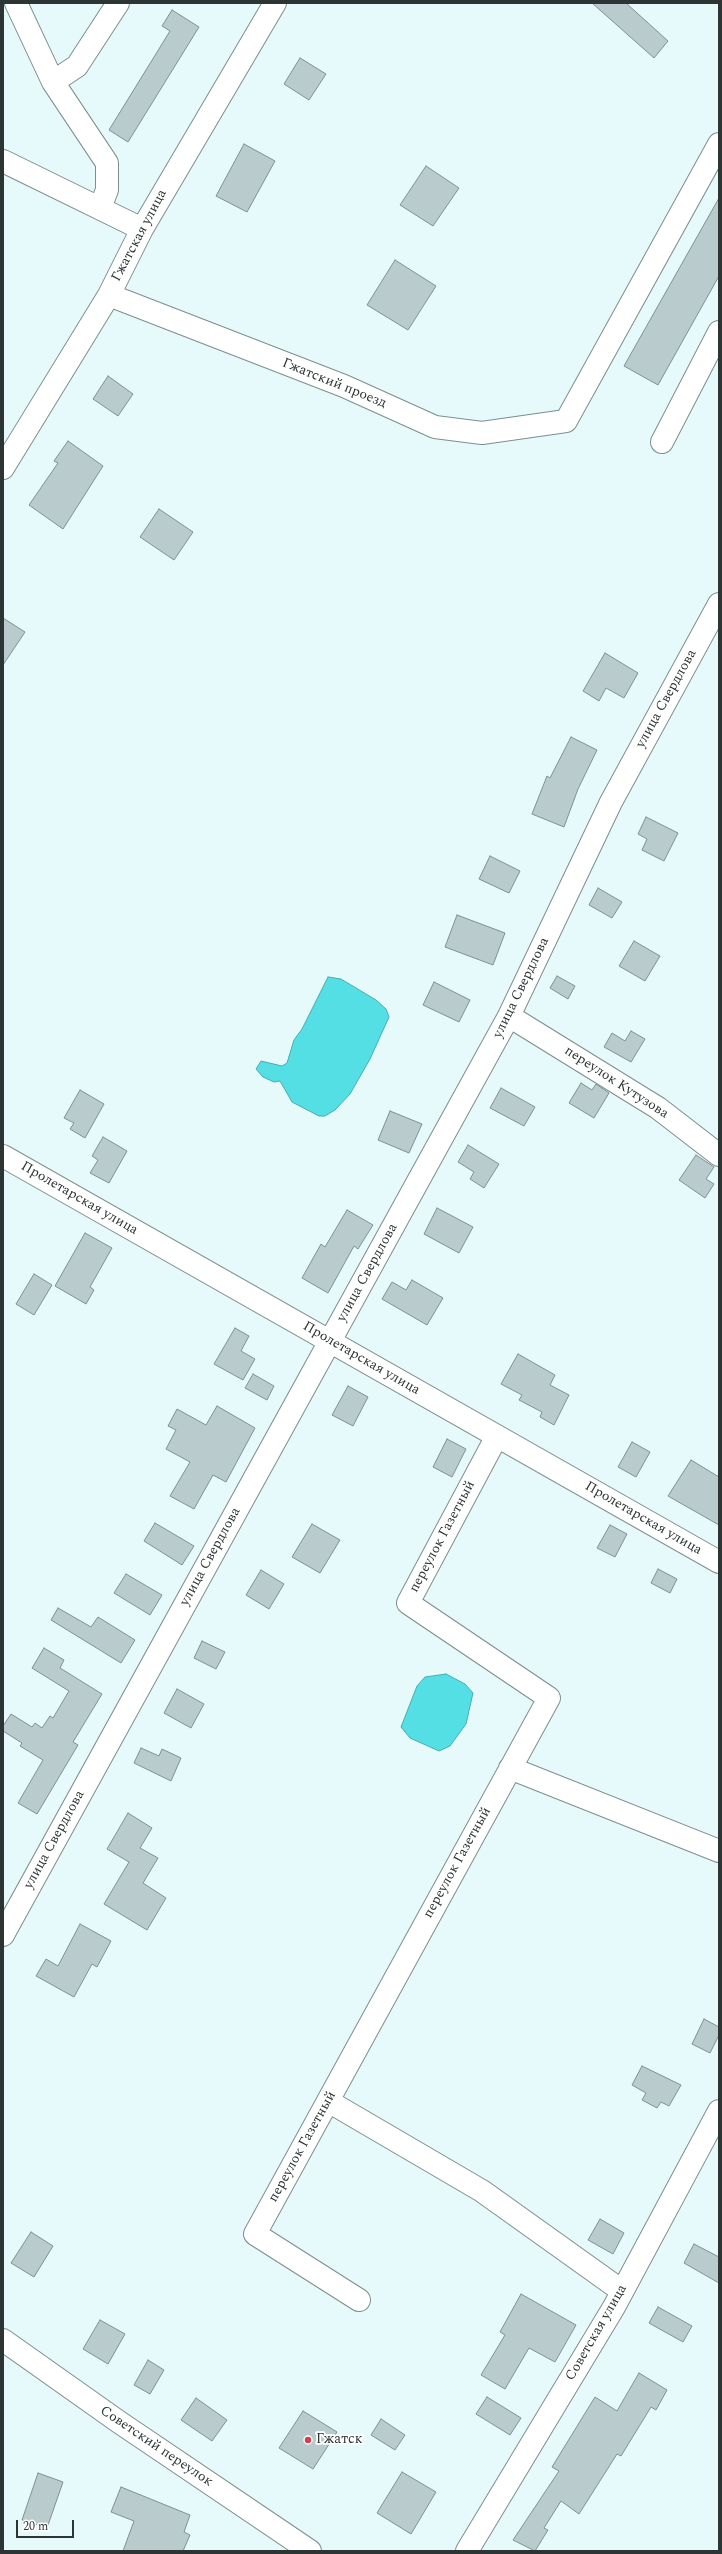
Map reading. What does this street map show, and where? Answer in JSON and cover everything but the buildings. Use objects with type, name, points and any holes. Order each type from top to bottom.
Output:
[{"type":"street","points":[[16,3],[52,82],[106,163],[107,190],[100,208]]},
{"type":"street","points":[[52,82],[77,66],[118,3]]},
{"type":"street","name":"Гжатская улица","points":[[3,468],[109,295],[142,229],[275,3]]},
{"type":"street","name":"Гжатский проезд","points":[[109,295],[344,386],[435,427],[482,433],[566,421],[719,144]]},
{"type":"street","points":[[3,161],[142,229]]},
{"type":"street","points":[[662,442],[719,332]]},
{"type":"street","name":"улица Свердлова","points":[[3,1935],[510,1016],[611,802],[719,604]]},
{"type":"street","name":"переулок Кутузова","points":[[510,1016],[658,1108],[719,1155]]},
{"type":"street","name":"Пролетарская улица","points":[[3,1156],[719,1562]]},
{"type":"street","name":"переулок Газетный","points":[[359,2300],[255,2234],[549,1698],[408,1603],[497,1436]]},
{"type":"street","points":[[510,1768],[719,1851]]},
{"type":"street","points":[[328,2101],[482,2191],[622,2291]]},
{"type":"street","name":"Советская улица","points":[[467,2551],[622,2291],[719,2111]]},
{"type":"street","name":"Советский переулок","points":[[3,2340],[119,2422],[310,2551]]},
{"type":"water","points":[[328,977],[341,979],[376,1000],[386,1009],[389,1017],[370,1059],[350,1094],[335,1110],[325,1116],[319,1116],[292,1102],[280,1081],[274,1082],[263,1077],[256,1069],[261,1061],[282,1066],[287,1063],[294,1040],[302,1029]]},
{"type":"water","points":[[446,1674],[465,1684],[473,1693],[466,1724],[450,1746],[439,1751],[410,1738],[401,1727],[417,1686],[425,1677]]},
{"type":"place","name":"Гжатск","points":[[308,2440]]}]
